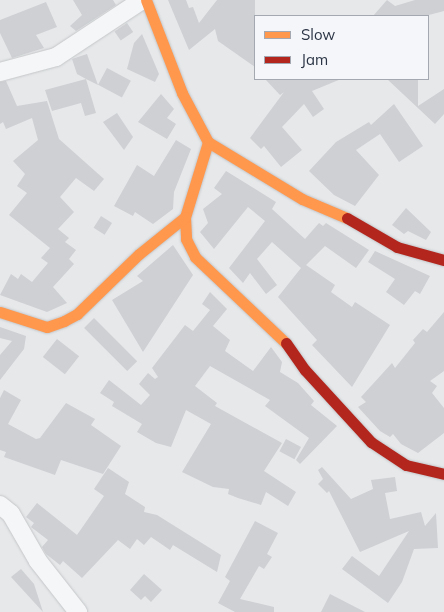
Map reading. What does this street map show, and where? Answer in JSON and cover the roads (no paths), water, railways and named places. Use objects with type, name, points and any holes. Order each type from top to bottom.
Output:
[{"type":"street","points":[[0,72],[56,57],[142,0]]},
{"type":"street","points":[[146,0],[182,93],[208,142],[302,199],[333,210],[397,247],[444,260]]},
{"type":"street","points":[[208,142],[185,217],[186,239],[195,257],[250,312],[277,331],[304,370],[371,442],[406,465],[444,474]]},
{"type":"street","points":[[0,312],[47,327],[64,321],[77,314],[139,254],[185,217]]},
{"type":"street","points":[[0,505],[11,514],[38,561],[78,612]]}]
